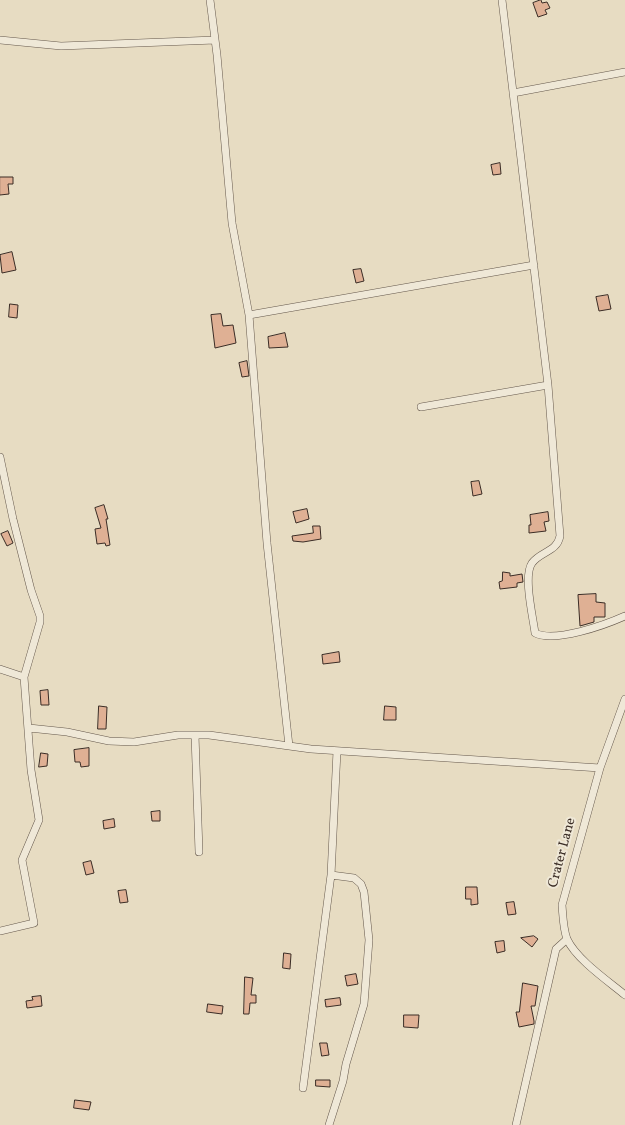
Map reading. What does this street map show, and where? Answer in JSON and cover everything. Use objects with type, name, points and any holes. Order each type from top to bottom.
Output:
[{"type":"street","points":[[210,0],[232,223],[249,315],[267,543],[289,746]]},
{"type":"street","points":[[502,0],[548,385],[560,536],[558,543],[553,548],[532,563],[528,573],[535,633],[541,636],[575,633],[605,625],[625,616]]},
{"type":"street","points":[[0,40],[61,46],[215,40]]},
{"type":"street","points":[[513,93],[625,72]]},
{"type":"street","points":[[249,315],[534,265]]},
{"type":"street","points":[[421,407],[548,385]]},
{"type":"street","points":[[0,457],[13,519],[31,590],[40,616],[40,622],[24,677],[29,728],[30,770],[39,820],[22,860],[34,923],[0,931]]},
{"type":"street","points":[[0,669],[24,677]]},
{"type":"street","name":"Crater Lane","points":[[625,699],[600,768],[562,905],[563,922],[567,939],[576,953],[625,995]]},
{"type":"street","points":[[29,728],[67,732],[109,741],[134,742],[178,734],[337,751],[600,768]]},
{"type":"street","points":[[195,735],[199,852]]},
{"type":"street","points":[[303,1088],[331,875],[337,751]]},
{"type":"street","points":[[329,1125],[343,1081],[346,1064],[364,1004],[369,940],[364,892],[360,884],[354,878],[331,875]]},
{"type":"street","points":[[516,1125],[556,950],[567,939]]},
{"type":"building","points":[[541,0],[542,3],[547,2],[550,8],[545,10],[547,14],[538,17],[533,3]]},
{"type":"building","points":[[500,163],[501,174],[493,175],[491,165]]},
{"type":"building","points":[[0,177],[13,177],[13,184],[8,184],[9,194],[0,195]]},
{"type":"building","points":[[12,252],[16,270],[2,273],[0,255]]},
{"type":"building","points":[[361,269],[364,281],[356,283],[353,270]]},
{"type":"building","points":[[608,295],[611,309],[599,311],[596,297]]},
{"type":"building","points":[[10,304],[18,305],[17,318],[9,317]]},
{"type":"building","points":[[221,314],[223,326],[233,325],[236,343],[215,348],[211,315]]},
{"type":"building","points":[[285,333],[288,347],[269,348],[268,337]]},
{"type":"building","points":[[247,361],[249,376],[242,377],[239,363]]},
{"type":"building","points":[[479,481],[482,494],[473,496],[471,482]]},
{"type":"building","points":[[104,505],[108,519],[106,519],[110,545],[106,546],[105,543],[97,544],[95,529],[101,528],[95,508]]},
{"type":"building","points":[[307,509],[309,519],[296,523],[293,512]]},
{"type":"building","points":[[548,512],[549,521],[544,522],[546,531],[529,533],[529,525],[531,525],[530,515]]},
{"type":"building","points":[[313,526],[320,526],[321,539],[303,542],[293,541],[292,536],[313,533]]},
{"type":"building","points":[[8,531],[13,543],[7,546],[1,534]]},
{"type":"building","points":[[503,572],[510,573],[510,576],[522,574],[523,582],[517,583],[517,587],[500,589],[499,582],[502,581]]},
{"type":"building","points":[[596,594],[596,602],[605,603],[605,617],[594,617],[594,622],[580,626],[578,595]]},
{"type":"building","points":[[339,652],[340,662],[323,664],[322,655]]},
{"type":"building","points":[[48,690],[49,705],[41,705],[40,691]]},
{"type":"building","points":[[99,706],[107,707],[106,729],[98,729]]},
{"type":"building","points":[[385,706],[396,707],[396,720],[384,720]]},
{"type":"building","points":[[89,748],[89,766],[81,767],[80,762],[75,762],[74,750]]},
{"type":"building","points":[[41,753],[48,754],[47,766],[39,767]]},
{"type":"building","points":[[160,811],[160,821],[152,821],[151,812]]},
{"type":"building","points":[[114,819],[115,827],[104,829],[103,821]]},
{"type":"building","points":[[91,861],[94,873],[86,875],[83,863]]},
{"type":"building","points":[[466,887],[477,887],[478,904],[471,905],[471,899],[466,899]]},
{"type":"building","points":[[126,890],[128,902],[120,903],[118,891]]},
{"type":"building","points":[[514,902],[516,914],[508,915],[506,903]]},
{"type":"building","points":[[534,936],[538,939],[532,947],[521,938]]},
{"type":"building","points":[[504,941],[505,951],[497,953],[495,942]]},
{"type":"building","points":[[284,953],[291,954],[290,969],[283,968]]},
{"type":"building","points":[[356,974],[358,984],[347,986],[345,976]]},
{"type":"building","points":[[245,977],[253,978],[251,995],[256,995],[256,1003],[250,1003],[249,1014],[244,1014]]},
{"type":"building","points":[[523,983],[538,986],[535,1006],[531,1006],[534,1024],[519,1027],[516,1012],[519,1012]]},
{"type":"building","points":[[41,996],[42,1006],[27,1008],[26,1001],[33,1000],[32,997]]},
{"type":"building","points":[[340,998],[341,1005],[326,1007],[325,1000]]},
{"type":"building","points":[[208,1004],[223,1006],[222,1014],[207,1012]]},
{"type":"building","points":[[404,1015],[419,1015],[418,1028],[404,1027]]},
{"type":"building","points":[[320,1043],[327,1043],[329,1055],[322,1056]]},
{"type":"building","points":[[316,1080],[330,1080],[330,1087],[316,1086]]},
{"type":"building","points":[[75,1100],[91,1102],[89,1110],[74,1108]]}]
